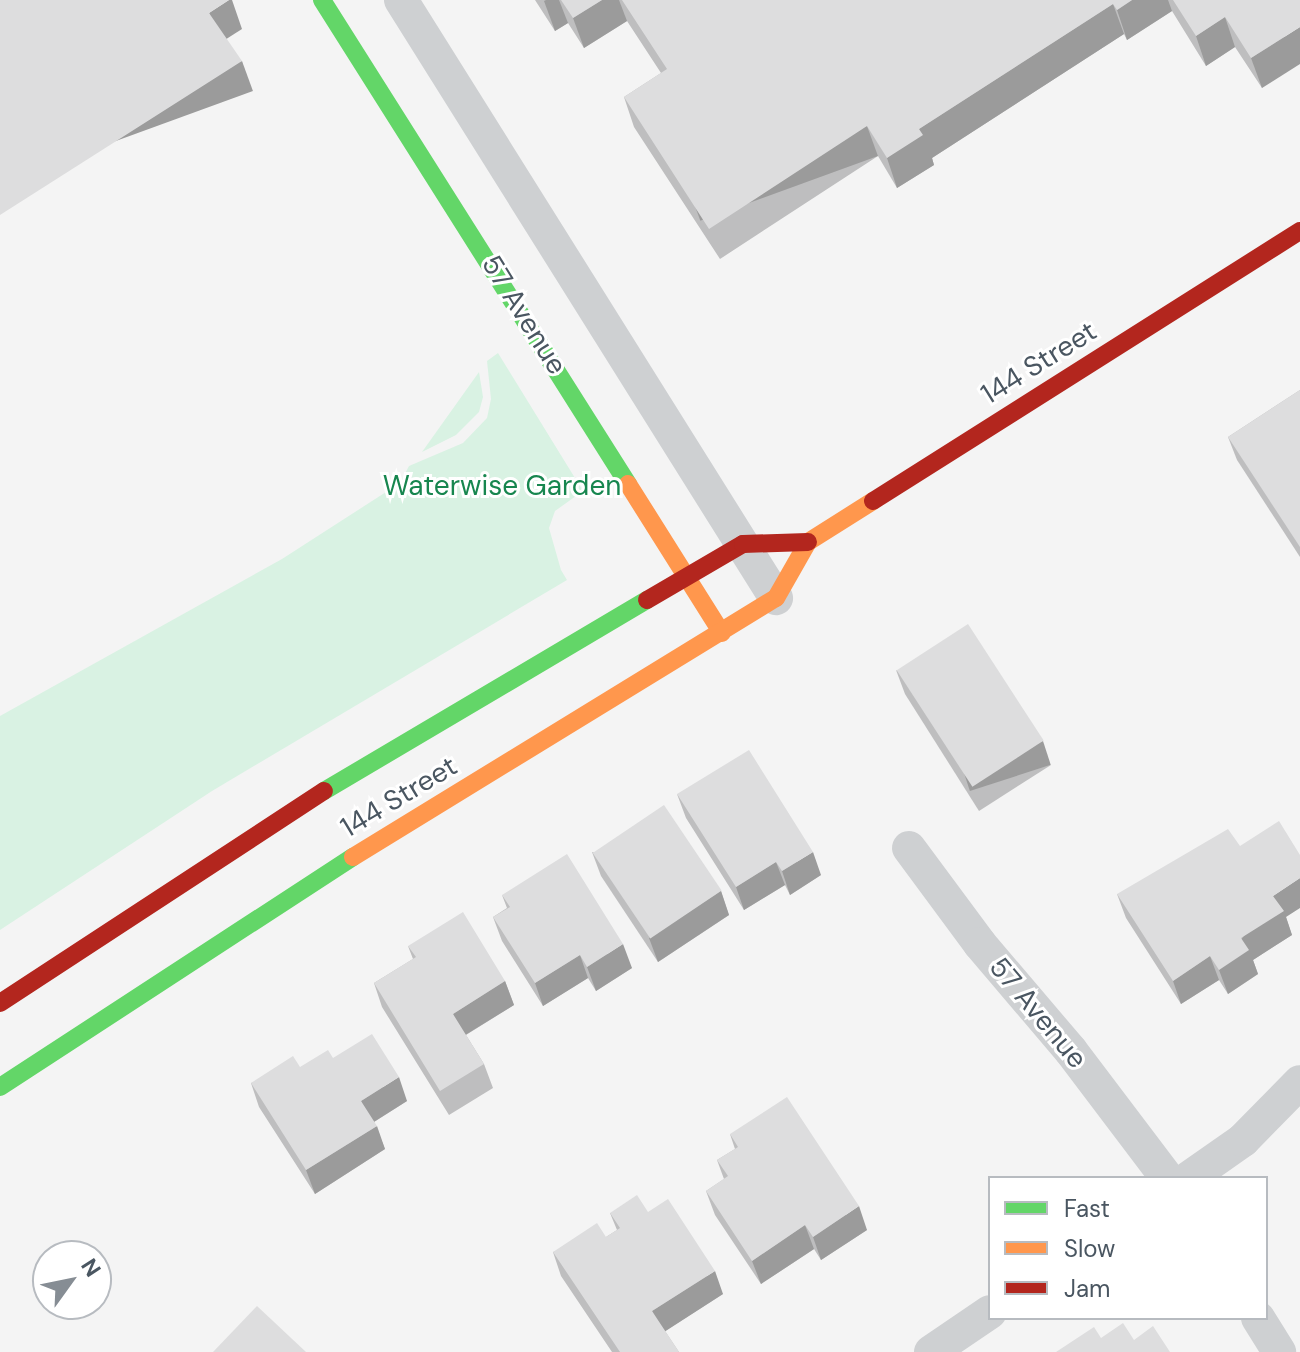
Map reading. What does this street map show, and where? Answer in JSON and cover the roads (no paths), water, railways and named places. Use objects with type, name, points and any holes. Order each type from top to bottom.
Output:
[{"type":"main road","name":"57 Avenue","points":[[322,0],[722,633]]},
{"type":"main road","name":"144 Street","points":[[0,1087],[354,857],[776,598],[808,542],[1300,231]]},
{"type":"main road","name":"144 Street","points":[[0,1003],[319,794],[743,544],[808,542]]},
{"type":"street","points":[[401,0],[776,598]]},
{"type":"street","name":"57 Avenue","points":[[909,848],[980,944],[1071,1051],[1165,1176]]},
{"type":"street","points":[[1192,1176],[1243,1140],[1300,1082]]},
{"type":"street","points":[[931,1352],[988,1313]]},
{"type":"street","points":[[1259,1320],[1279,1352]]},
{"type":"park label","name":"Waterwise Garden","points":[[502,486]]}]
